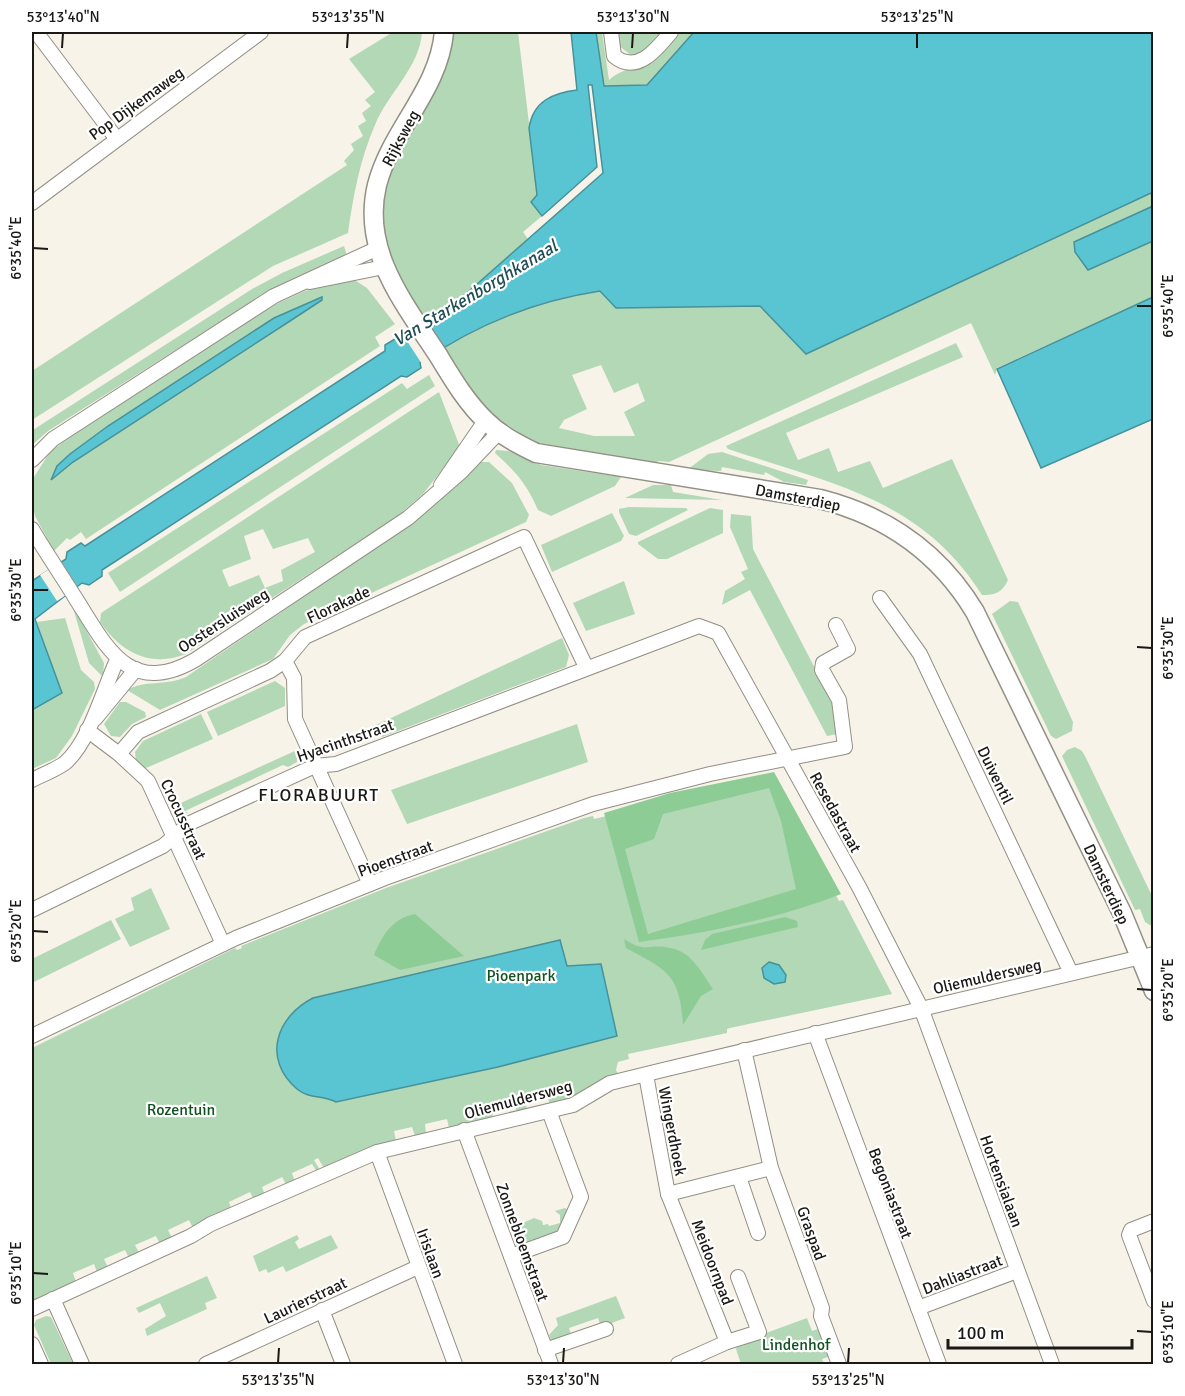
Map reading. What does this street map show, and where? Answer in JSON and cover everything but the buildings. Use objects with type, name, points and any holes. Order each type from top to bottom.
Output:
[{"type":"main road","name":"Rijksweg","points":[[378,248],[374,212],[382,169],[430,82],[439,57],[444,32]]},
{"type":"main road","name":"Damsterdiep","points":[[378,248],[384,267],[466,399],[492,427],[530,450],[552,457],[803,495],[852,508],[901,532],[944,569],[966,597],[986,633],[1122,913],[1147,956],[1154,991]]},
{"type":"street","points":[[36,32],[116,138]]},
{"type":"street","name":"Pop Dijkemaweg","points":[[32,203],[116,138],[261,32]]},
{"type":"street","points":[[611,32],[614,56],[621,62],[627,62],[646,58],[671,32]]},
{"type":"street","points":[[32,460],[52,439],[274,296],[305,283],[327,269],[378,248]]},
{"type":"street","points":[[305,283],[331,280],[384,267]]},
{"type":"street","name":"Oostersluisweg","points":[[32,529],[106,647],[117,660],[136,669],[169,671],[195,660],[408,518],[436,492],[453,464],[492,427]]},
{"type":"street","name":"Florakade","points":[[119,754],[138,732],[270,671],[285,661],[305,637],[524,537],[586,667]]},
{"type":"street","name":"Duiventil","points":[[880,598],[920,654],[1071,973]]},
{"type":"street","name":"Pioenstraat","points":[[32,1036],[223,944],[370,885],[593,804],[699,776],[845,747],[839,700],[822,669],[823,663],[848,649],[836,625]]},
{"type":"street","name":"Hyacinthstraat","points":[[32,910],[163,846],[190,822],[315,766],[336,764],[586,667],[699,626],[718,633]]},
{"type":"street","name":"Resedastraat","points":[[718,633],[921,1008]]},
{"type":"street","points":[[90,725],[117,660]]},
{"type":"street","points":[[285,661],[294,678],[295,718],[370,885]]},
{"type":"street","points":[[32,780],[65,762],[90,725],[136,669]]},
{"type":"street","name":"Crocusstraat","points":[[90,725],[148,782],[223,944]]},
{"type":"street","name":"Oliemuldersweg","points":[[32,1310],[211,1224],[378,1152],[573,1105],[610,1083],[1147,956]]},
{"type":"street","name":"Hortensialaan","points":[[921,1008],[1052,1365]]},
{"type":"street","name":"Begoniastraat","points":[[816,1033],[939,1365]]},
{"type":"street","points":[[744,1050],[771,1168]]},
{"type":"street","name":"Wingerdhoek","points":[[646,1075],[668,1194],[771,1168]]},
{"type":"street","points":[[511,1256],[563,1237],[580,1197],[549,1111]]},
{"type":"street","name":"Zonnebloemstraat","points":[[464,1131],[550,1365]]},
{"type":"street","name":"Irislaan","points":[[378,1152],[455,1365]]},
{"type":"street","name":"Graspad","points":[[771,1168],[822,1308],[821,1316],[839,1365]]},
{"type":"street","points":[[739,1177],[758,1233]]},
{"type":"street","name":"Meidoornpad","points":[[668,1194],[726,1342]]},
{"type":"street","points":[[1154,1221],[1131,1230],[1129,1235],[1154,1301]]},
{"type":"street","name":"Laurierstraat","points":[[210,1364],[418,1267]]},
{"type":"street","name":"Dahliastraat","points":[[918,1308],[1017,1271]]},
{"type":"street","points":[[678,1365],[726,1342],[759,1332],[738,1277]]},
{"type":"street","points":[[53,1299],[82,1365]]},
{"type":"street","points":[[322,1310],[343,1365]]},
{"type":"street","points":[[545,1350],[606,1329]]},
{"type":"street","points":[[32,1344],[41,1365]]},
{"type":"green space","points":[[393,32],[422,32],[420,45],[410,68],[381,113],[365,151],[348,233],[273,266],[32,420],[32,371],[347,165],[344,161],[354,150],[351,144],[363,136],[358,126],[366,121],[362,113],[371,106],[365,100],[375,92],[349,59]]},
{"type":"green space","points":[[452,32],[518,32],[537,190],[537,195],[531,202],[542,216],[523,232],[528,239],[451,307],[426,325],[393,275],[385,252],[381,229],[382,208],[392,167],[442,71],[449,52]]},
{"type":"green space","points":[[596,32],[602,32],[609,80],[652,58],[679,32],[694,32],[647,85],[604,86]]},
{"type":"green space","points":[[618,32],[666,32],[643,55],[632,56],[618,45]]},
{"type":"green space","points":[[1151,193],[1153,206],[1074,242],[1088,270],[1153,241],[1153,297],[997,368],[995,375],[971,323],[669,462],[659,461],[653,464],[533,443],[485,409],[443,348],[480,328],[538,305],[601,291],[616,308],[760,305],[793,341]],"holes":[[[601,365],[614,393],[638,383],[645,401],[624,412],[635,436],[594,436],[559,428],[564,420],[587,409],[572,375]]]},
{"type":"green space","points":[[344,246],[347,256],[264,294],[48,431],[32,445],[32,431],[36,428],[252,289]]},
{"type":"green space","points":[[353,279],[367,288],[395,324],[375,337],[380,346],[86,539],[81,532],[70,540],[67,538],[54,551],[35,516],[32,502],[34,477],[50,452],[84,426],[263,310],[305,291]],"holes":[[[322,300],[73,462],[52,479],[57,466],[108,426],[274,318]]]},
{"type":"green space","points":[[956,343],[963,357],[786,433],[798,460],[829,448],[838,472],[870,461],[883,488],[952,459],[1008,580],[1001,590],[991,594],[982,595],[958,562],[931,536],[901,515],[870,498],[728,449],[726,446]]},
{"type":"green space","points":[[429,375],[435,386],[120,592],[108,573],[402,383],[407,389]]},
{"type":"green space","points":[[439,392],[460,447],[423,494],[398,516],[186,654],[160,659],[137,654],[117,642],[108,633],[100,622],[101,613]],"holes":[[[263,529],[273,549],[308,538],[315,552],[281,570],[283,581],[265,588],[259,575],[229,587],[222,570],[251,559],[244,536]]]},
{"type":"green space","points":[[496,450],[509,451],[541,465],[621,477],[615,486],[551,516],[538,510],[525,485],[495,453]]},
{"type":"green space","points":[[722,452],[808,480],[806,485],[784,482],[765,472],[764,475],[722,467],[721,471],[687,470],[708,454]]},
{"type":"green space","points":[[479,462],[489,462],[512,483],[529,515],[526,522],[304,624],[290,635],[273,659],[160,710],[127,690],[141,685],[186,677],[418,519]]},
{"type":"green space","points":[[653,485],[671,485],[673,492],[722,500],[625,498]]},
{"type":"green space","points":[[629,507],[686,508],[688,510],[636,536],[629,534],[619,512],[619,509]]},
{"type":"green space","points":[[710,508],[723,510],[723,533],[667,559],[658,559],[638,544],[638,542]]},
{"type":"green space","points":[[612,513],[624,536],[621,541],[552,572],[541,545]]},
{"type":"green space","points":[[731,514],[751,516],[753,549],[831,699],[838,734],[827,736],[750,590],[722,605],[725,591],[745,579],[741,572],[748,569],[730,527]]},
{"type":"green space","points":[[624,581],[635,614],[586,631],[573,603]]},
{"type":"green space","points":[[1010,601],[1018,602],[1073,722],[1072,731],[1056,739],[1051,736],[992,614]]},
{"type":"green space","points":[[72,604],[104,663],[103,677],[89,663]]},
{"type":"green space","points":[[65,618],[81,670],[94,682],[95,689],[72,736],[56,758],[32,769],[32,710],[62,693],[37,622]]},
{"type":"green space","points":[[562,638],[569,655],[566,667],[382,737],[376,725]]},
{"type":"green space","points":[[275,681],[285,688],[285,706],[218,736],[207,712]]},
{"type":"green space","points":[[120,702],[126,702],[145,712],[146,717],[132,724],[120,737],[111,736],[104,724]]},
{"type":"green space","points":[[201,714],[213,739],[146,768],[136,761],[135,752],[143,741]]},
{"type":"green space","points":[[577,724],[588,762],[407,824],[391,790]]},
{"type":"green space","points":[[1075,747],[1082,751],[1086,758],[1153,898],[1153,927],[1145,922],[1140,909],[1135,910],[1062,756],[1067,750]]},
{"type":"green space","points":[[297,750],[297,762],[288,767],[283,765],[185,811],[188,813],[175,812],[172,807]]},
{"type":"green space","points":[[774,772],[841,894],[792,911],[742,924],[639,942],[604,813],[670,793]],"holes":[[[769,788],[781,821],[796,889],[648,934],[625,849],[654,839],[663,814]]]},
{"type":"green space","name":"Pioenpark","points":[[773,777],[839,901],[843,900],[892,994],[730,1028],[727,1029],[727,1033],[628,1054],[629,1059],[618,1062],[616,1070],[618,1074],[573,1098],[550,1105],[547,1095],[525,1100],[527,1110],[517,1113],[515,1104],[492,1109],[493,1118],[449,1128],[447,1119],[425,1124],[426,1134],[415,1136],[412,1127],[394,1131],[396,1141],[324,1168],[318,1158],[314,1160],[320,1170],[317,1172],[312,1164],[292,1173],[295,1182],[287,1186],[282,1177],[262,1187],[265,1195],[254,1200],[250,1192],[229,1202],[232,1211],[193,1228],[189,1220],[168,1230],[172,1238],[160,1244],[156,1236],[135,1245],[139,1253],[129,1258],[125,1250],[104,1259],[108,1268],[97,1272],[94,1264],[73,1273],[76,1282],[32,1301],[32,1048],[235,948],[237,950],[242,948],[241,946],[386,888],[584,818],[593,816],[594,819]]},
{"type":"green space","points":[[151,888],[170,929],[130,947],[115,919],[134,910],[131,898]]},
{"type":"green space","points":[[415,914],[464,956],[400,970],[374,955],[394,923]]},
{"type":"green space","points":[[785,917],[797,921],[798,927],[701,950],[705,940],[712,934]]},
{"type":"green space","points":[[111,920],[121,939],[32,983],[32,959]]},
{"type":"green space","points":[[624,939],[638,946],[663,947],[684,953],[705,976],[713,989],[701,996],[683,1025],[679,995],[669,976],[652,962],[626,948]]},
{"type":"green space","points":[[565,1208],[571,1212],[560,1235],[526,1247],[518,1225],[534,1218],[542,1221],[543,1225],[560,1223],[560,1215],[555,1211]]},
{"type":"green space","points":[[297,1235],[299,1239],[295,1242],[299,1249],[331,1235],[338,1248],[286,1272],[283,1266],[268,1273],[266,1269],[259,1272],[253,1256]]},
{"type":"green space","points":[[207,1276],[217,1298],[205,1303],[207,1309],[147,1336],[145,1329],[166,1316],[160,1303],[139,1313],[136,1308]]},
{"type":"green space","points":[[616,1296],[625,1318],[601,1327],[598,1318],[569,1328],[572,1337],[551,1340],[549,1335],[558,1325],[556,1318]]},
{"type":"green space","points":[[46,1316],[51,1317],[73,1364],[51,1364],[34,1325],[36,1320]]},
{"type":"green space","name":"Lindenhof","points":[[807,1318],[812,1331],[821,1328],[831,1356],[822,1359],[824,1364],[741,1364],[736,1349],[739,1343]]},
{"type":"water","name":"Van Starkenborghkanaal","points":[[571,32],[596,32],[604,86],[647,85],[694,32],[1153,32],[1153,196],[1151,193],[806,354],[760,306],[616,308],[600,291],[552,301],[484,326],[441,349],[420,363],[421,368],[407,377],[401,376],[102,570],[102,576],[89,585],[82,583],[35,619],[62,693],[32,710],[32,581],[66,559],[67,552],[81,543],[85,546],[385,351],[385,345],[400,336],[404,339],[451,307],[603,173],[592,85],[588,85],[597,167],[542,216],[531,202],[537,195],[529,128],[531,119],[540,105],[552,96],[577,90]]},
{"type":"water","points":[[1153,206],[1153,241],[1088,270],[1075,252],[1074,242]]},
{"type":"water","points":[[322,297],[322,300],[73,462],[51,480],[57,466],[108,426],[274,318]]},
{"type":"water","points":[[1153,297],[1153,419],[1041,468],[997,369]]},
{"type":"water","points":[[560,940],[567,966],[601,964],[617,1036],[498,1067],[336,1102],[311,1096],[297,1089],[286,1077],[280,1065],[277,1052],[282,1027],[300,1006],[313,998]]},
{"type":"water","points":[[769,962],[779,965],[786,975],[785,982],[774,984],[764,978],[762,968]]},
{"type":"pier","points":[[426,324],[442,350],[422,364],[405,338]]},
{"type":"pier","points":[[60,562],[77,588],[57,601],[40,575]]},
{"type":"district","name":"FLORABUURT","points":[[319,795]]},
{"type":"park label","name":"Rozentuin","points":[[181,1109]]}]
